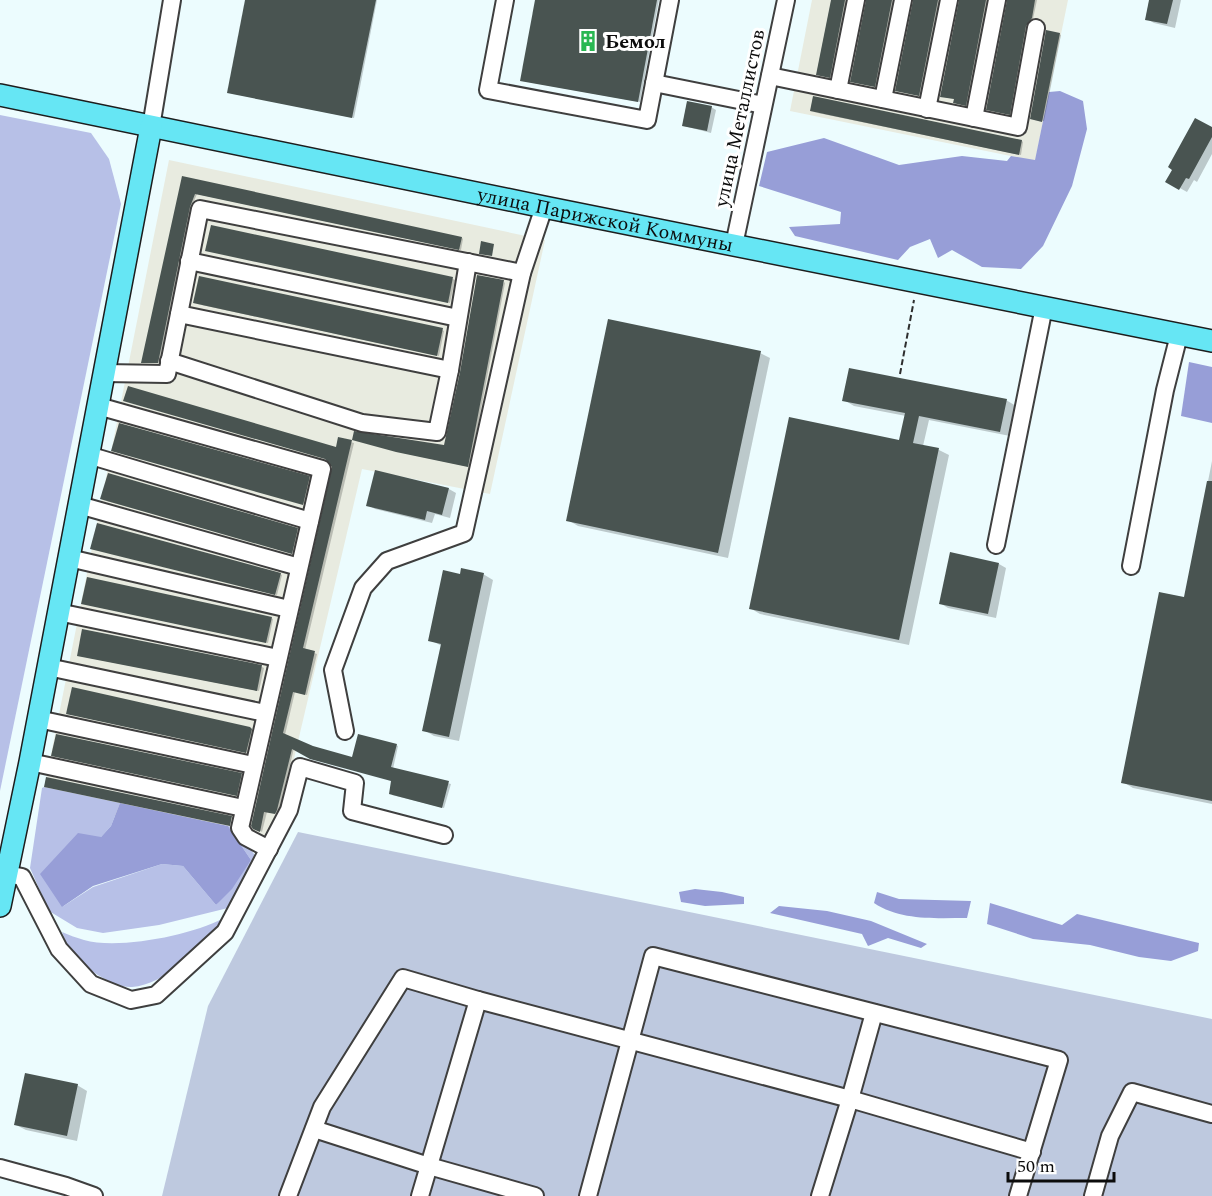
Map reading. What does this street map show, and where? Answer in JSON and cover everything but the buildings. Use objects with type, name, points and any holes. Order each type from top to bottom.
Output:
[{"type":"main road","name":"улица Парижской Коммуны","points":[[0,95],[1212,341]]},
{"type":"main road","points":[[0,906],[30,762],[151,127]]},
{"type":"street","points":[[151,127],[172,0]]},
{"type":"street","points":[[505,0],[488,90],[647,120],[670,0]]},
{"type":"street","name":"улица Металлистов","points":[[734,245],[786,0]]},
{"type":"street","points":[[838,90],[856,0]]},
{"type":"street","points":[[883,99],[903,0]]},
{"type":"street","points":[[927,108],[949,0]]},
{"type":"street","points":[[974,118],[997,0]]},
{"type":"street","points":[[770,76],[1018,127],[1036,28]]},
{"type":"street","points":[[654,82],[764,105]]},
{"type":"street","points":[[345,731],[333,670],[363,588],[387,561],[464,533],[522,273],[544,207]]},
{"type":"street","points":[[104,373],[166,374],[200,209],[522,273]]},
{"type":"street","points":[[189,261],[458,318]]},
{"type":"street","points":[[169,361],[362,423],[437,432],[468,262]]},
{"type":"street","points":[[996,545],[1044,307]]},
{"type":"street","points":[[178,314],[450,370]]},
{"type":"street","points":[[1131,566],[1165,390],[1179,335]]},
{"type":"street","points":[[98,406],[322,469],[240,828],[246,837],[269,849]]},
{"type":"street","points":[[88,455],[310,521]]},
{"type":"street","points":[[79,505],[299,567]]},
{"type":"street","points":[[69,558],[289,609]]},
{"type":"street","points":[[58,612],[278,658]]},
{"type":"street","points":[[48,668],[265,713]]},
{"type":"street","points":[[38,719],[253,765]]},
{"type":"street","points":[[30,762],[243,808]]},
{"type":"street","points":[[7,874],[22,877],[59,949],[91,984],[131,1000],[156,995],[225,932],[289,810],[300,767],[355,783],[352,811],[444,835]]},
{"type":"street","points":[[588,1196],[652,956],[1059,1060],[1018,1196]]},
{"type":"street","points":[[288,1196],[322,1107],[403,978],[850,1099],[1032,1152]]},
{"type":"street","points":[[420,1196],[478,1000]]},
{"type":"street","points":[[820,1196],[874,1013]]},
{"type":"street","points":[[1096,1195],[1110,1136],[1132,1092],[1212,1114]]},
{"type":"street","points":[[314,1129],[429,1166],[535,1196]]},
{"type":"street","points":[[0,1168],[94,1196]]},
{"type":"path","points":[[900,374],[917,282]]},
{"type":"shaded area","points":[[812,0],[1068,0],[1035,161],[790,111]]},
{"type":"shaded area","points":[[1060,91],[1083,101],[1087,129],[1072,186],[1043,246],[1021,269],[982,267],[952,250],[938,258],[930,239],[910,247],[898,260],[795,236],[789,227],[840,224],[841,212],[759,186],[767,152],[824,138],[899,165],[962,156],[1007,161],[1011,156],[1035,160],[1049,92]]},
{"type":"shaded area","points":[[0,115],[91,133],[109,159],[121,204],[0,791]]},
{"type":"shaded area","points":[[169,160],[545,240],[490,494],[362,469],[273,848],[42,800]]},
{"type":"shaded area","points":[[1189,362],[1212,367],[1212,423],[1181,416]]},
{"type":"shaded area","points":[[42,788],[120,803],[111,826],[101,837],[62,907],[93,887],[162,864],[183,866],[216,905],[251,860],[228,826],[234,827],[257,858],[237,898],[228,908],[159,925],[103,933],[77,928],[49,911],[30,868]]},
{"type":"shaded area","points":[[120,803],[228,826],[251,860],[232,889],[216,905],[183,866],[162,864],[93,886],[62,907],[40,874],[78,833],[101,837],[111,826]]},
{"type":"shaded area","points":[[298,832],[1212,1019],[1212,1196],[162,1196],[208,1006]]},
{"type":"shaded area","points":[[695,889],[744,897],[744,904],[705,906],[681,902],[679,892]]},
{"type":"shaded area","points":[[877,892],[899,899],[971,901],[967,918],[907,916],[884,909],[874,903]]},
{"type":"shaded area","points":[[990,903],[1062,925],[1077,914],[1199,943],[1198,951],[1171,961],[1139,957],[1090,945],[1033,939],[987,924]]},
{"type":"shaded area","points":[[779,906],[827,911],[871,921],[927,944],[921,948],[888,938],[868,946],[862,934],[770,913]]},
{"type":"shaded area","points":[[222,919],[206,941],[171,972],[145,985],[132,987],[116,984],[99,976],[83,964],[72,953],[62,932],[98,943],[135,942],[193,930]]},
{"type":"place","name":"Бемол","points":[[588,41]]}]
